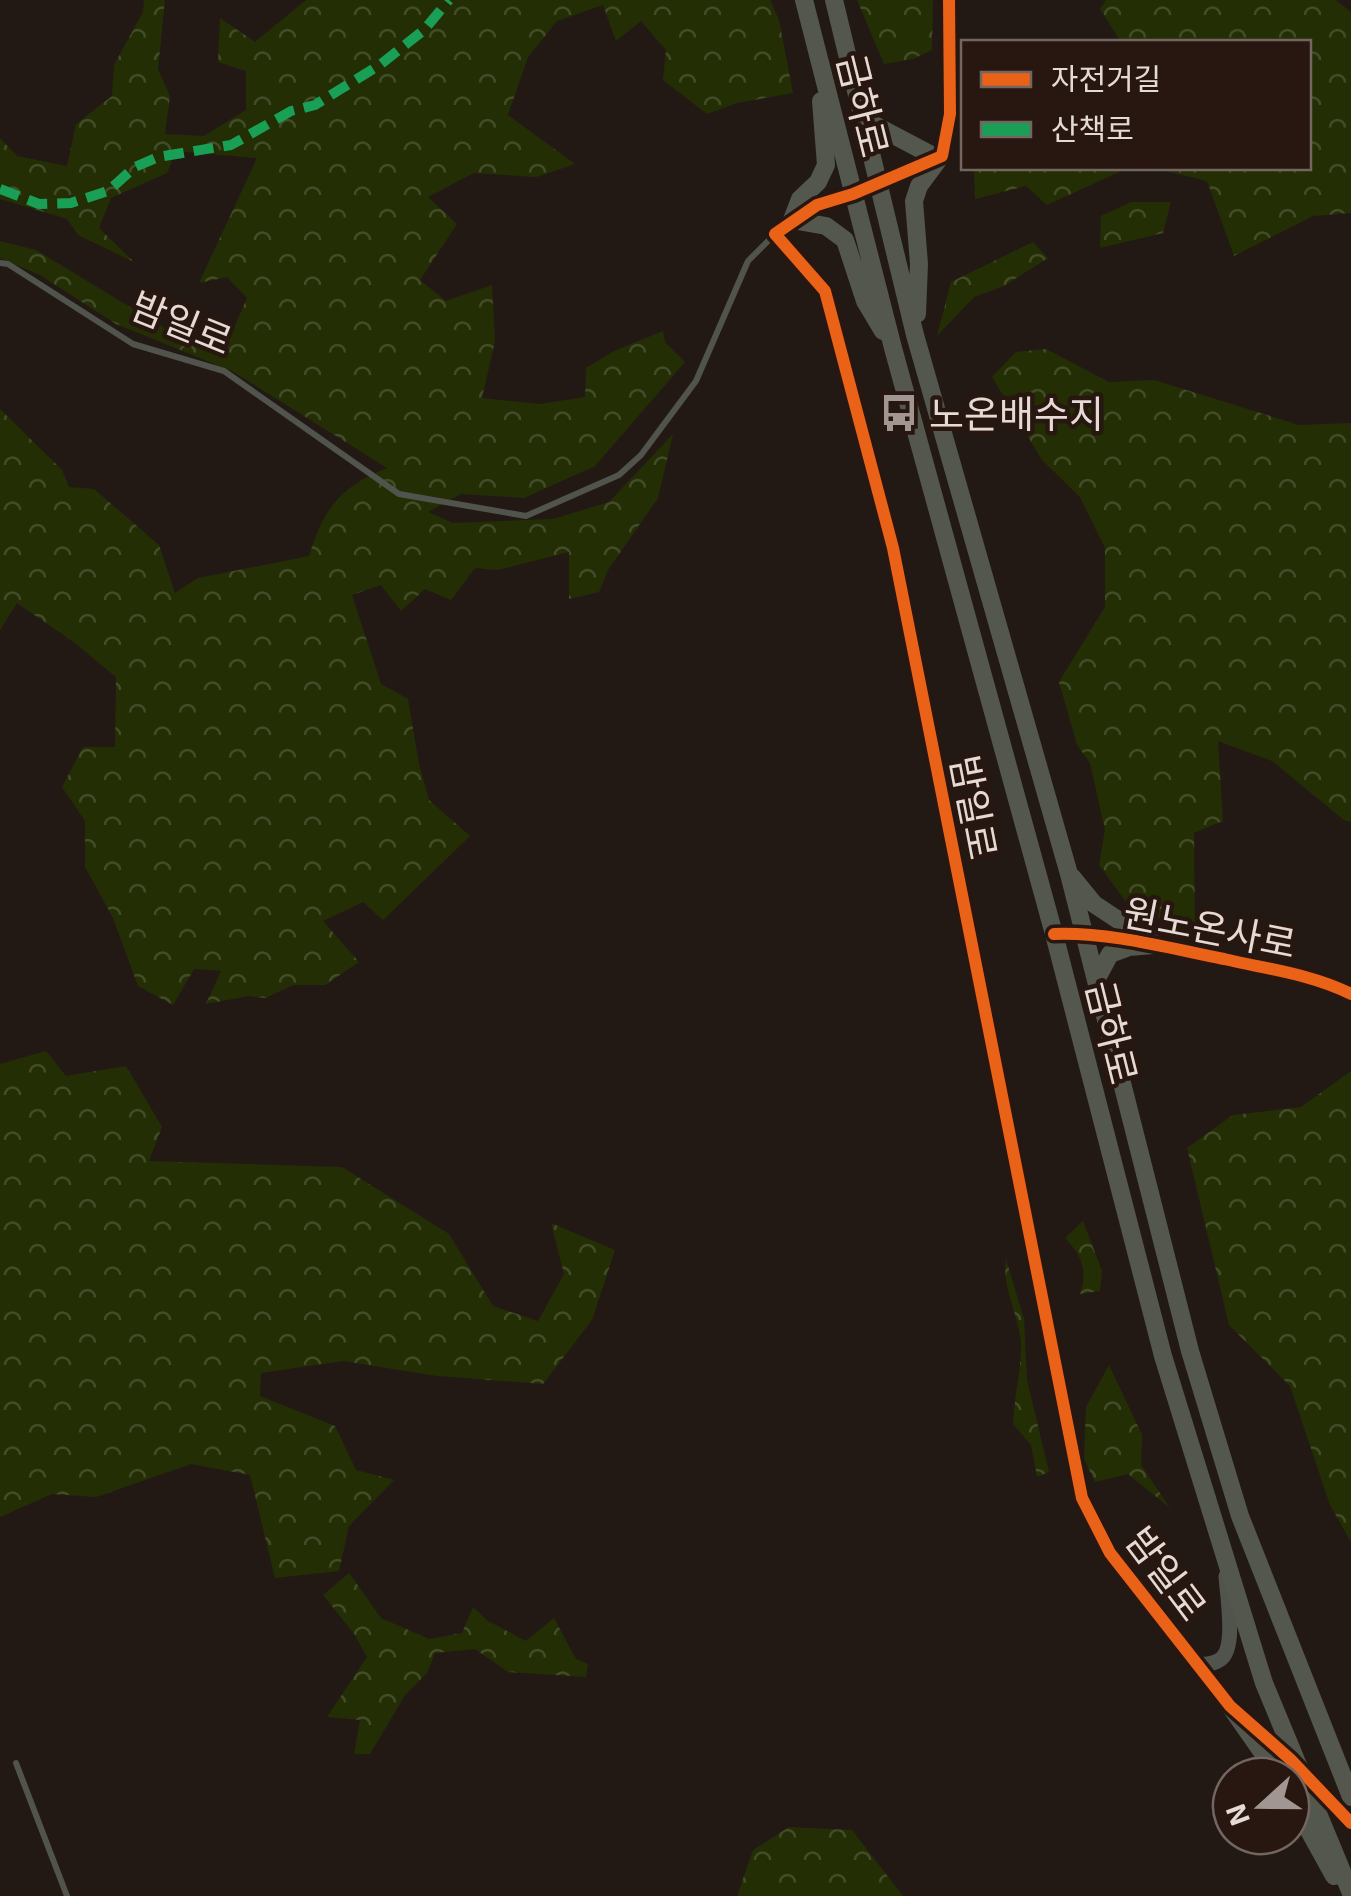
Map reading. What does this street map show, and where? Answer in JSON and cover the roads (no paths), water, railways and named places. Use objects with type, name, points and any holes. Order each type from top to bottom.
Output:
[{"type":"main road","name":"금하로","points":[[804,0],[852,194],[1054,934],[1163,1356],[1264,1684],[1294,1756]]},
{"type":"main road","name":"금하로","points":[[834,0],[916,335],[1069,874],[1190,1351],[1240,1516],[1351,1797]]},
{"type":"main road","points":[[819,58],[826,165],[818,182],[800,199],[792,220],[826,226],[845,240],[865,301],[893,348]]},
{"type":"main road","points":[[865,120],[939,159],[914,201],[920,264],[916,335]]},
{"type":"main road","points":[[1069,874],[1102,911],[1156,945]]},
{"type":"main road","points":[[1096,980],[1110,954],[1130,947],[1156,945]]},
{"type":"main road","points":[[1230,1706],[1265,1756]]},
{"type":"main road","name":"금하로","points":[[1311,1798],[1348,1894]]},
{"type":"main road","points":[[1311,1832],[1348,1894]]},
{"type":"street","points":[[939,159],[945,150],[950,114],[948,0]]},
{"type":"street","name":"밤일로","points":[[939,159],[817,206],[775,234],[825,292],[892,548],[1082,1498],[1110,1553],[1230,1706],[1285,1756]]},
{"type":"street","name":"원노온사로","points":[[1054,934],[1084,933],[1156,945],[1323,980],[1351,994]]},
{"type":"street","points":[[1198,1665],[1222,1659],[1230,1639],[1226,1567]]},
{"type":"street","name":"밤일로","points":[[1311,1782],[1351,1824]]},
{"type":"lane","name":"밤일로","points":[[0,263],[8,264],[133,344],[224,371],[399,494],[526,516],[620,475],[641,456],[696,381],[748,261],[775,234]]},
{"type":"lane","points":[[16,1763],[67,1896]]},
{"type":"place","name":"노온배수지","points":[[899,413]]}]
